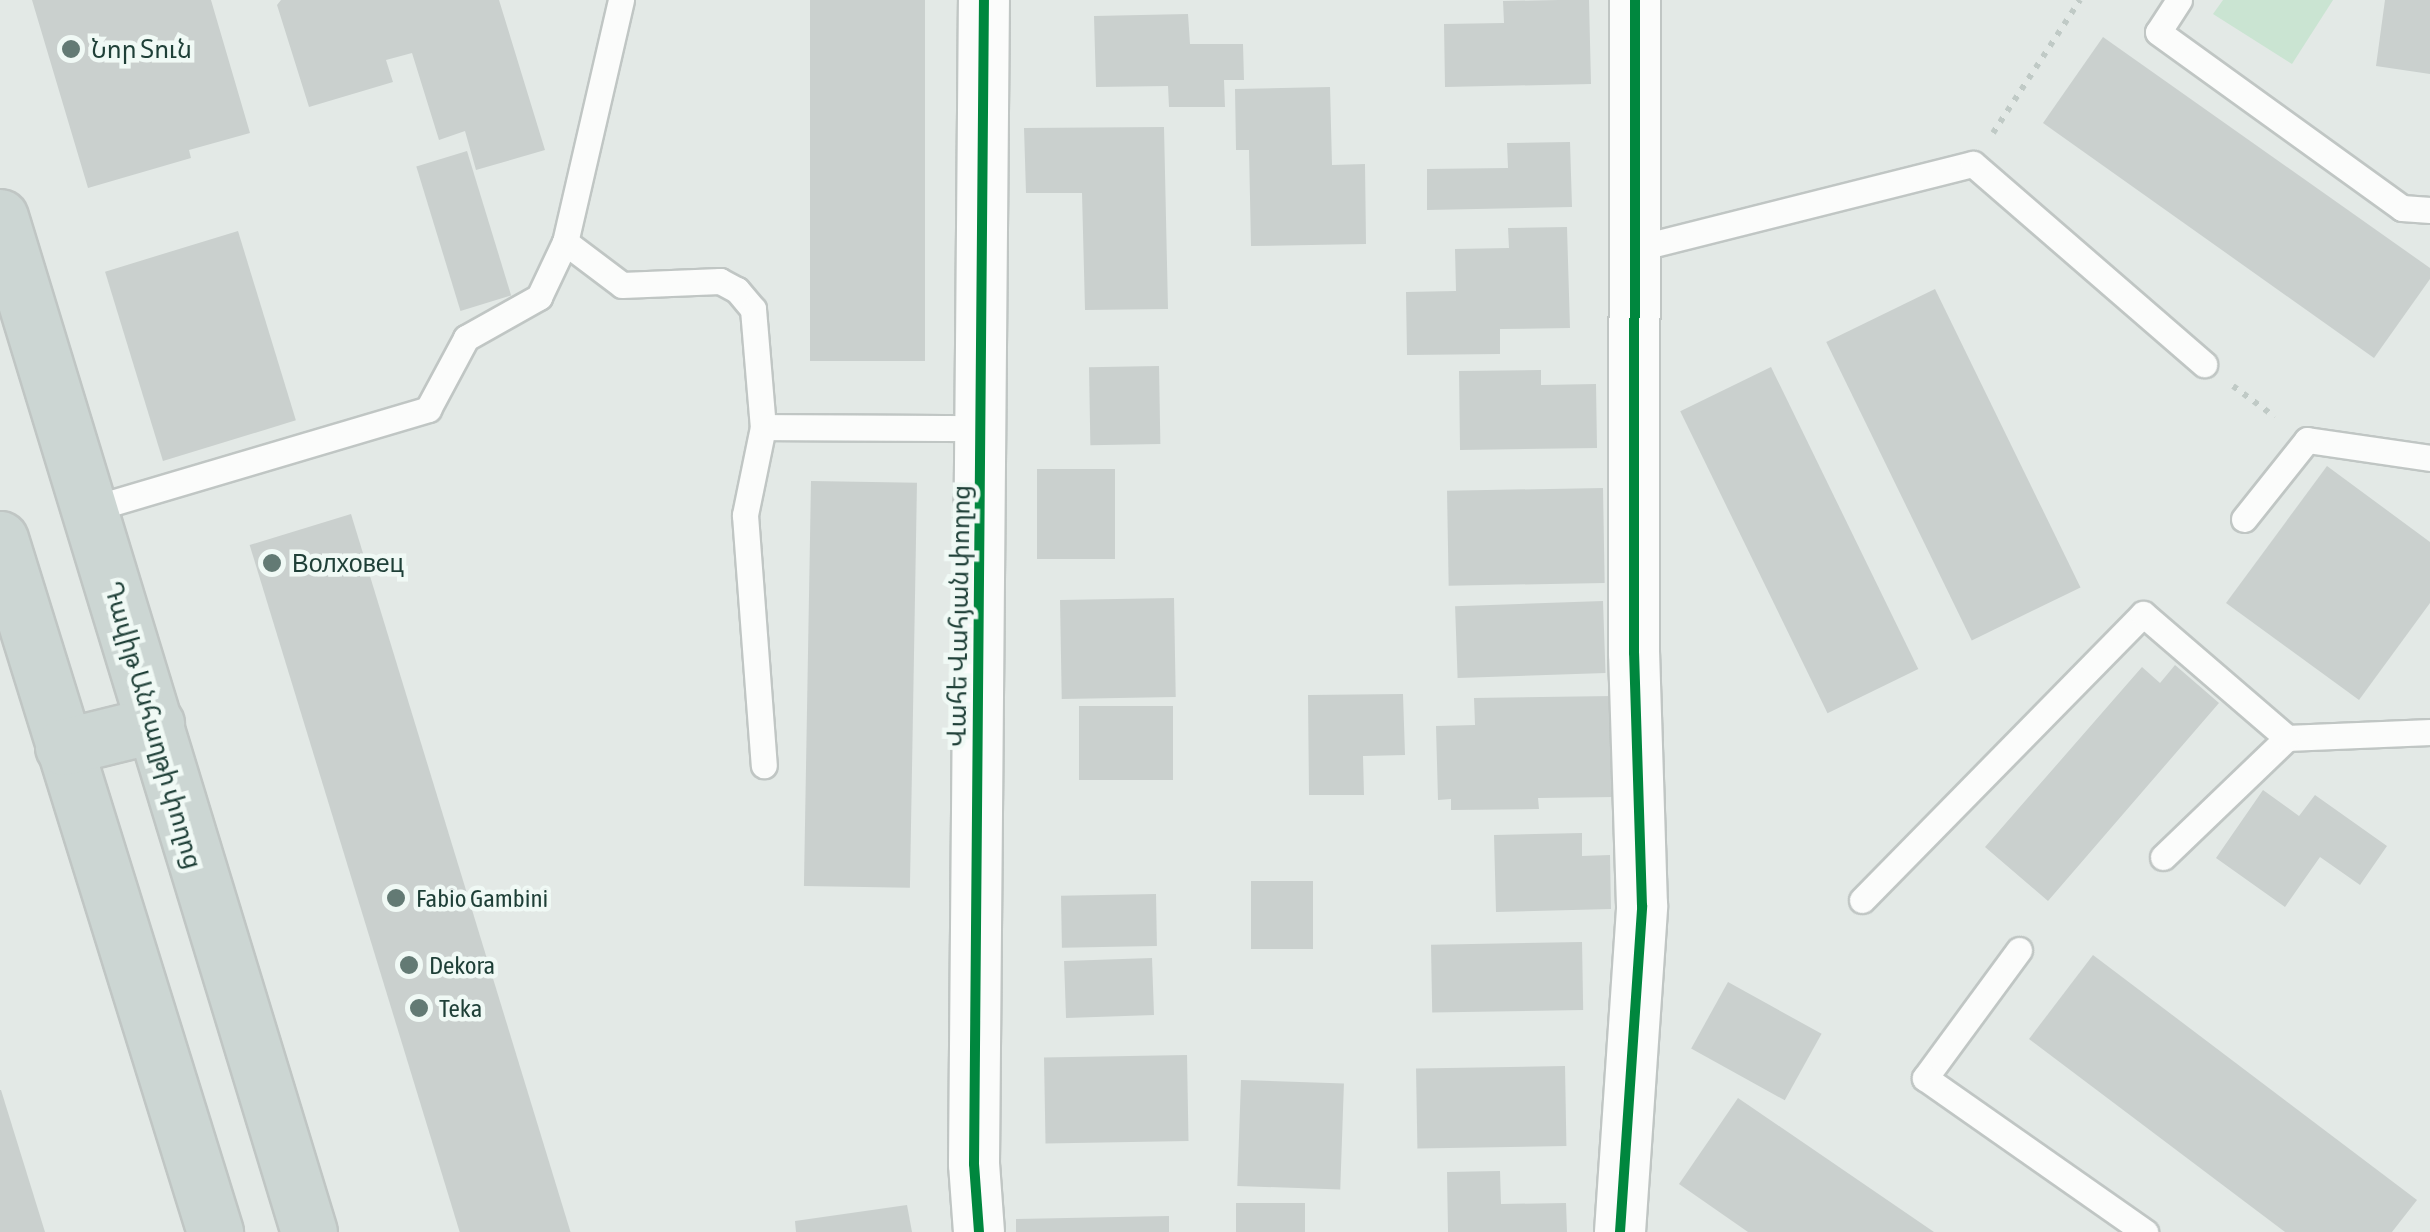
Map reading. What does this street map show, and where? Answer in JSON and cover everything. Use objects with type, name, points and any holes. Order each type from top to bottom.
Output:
[{"type":"main road","name":"Դավիթ Անհաղթի փողոց","points":[[0,217],[156,724],[215,940],[309,1232]]},
{"type":"main road","points":[[0,539],[216,1232]]},
{"type":"main road","points":[[64,748],[156,724]]},
{"type":"main road","points":[[130,962],[215,940]]},
{"type":"street","name":"Վահե Վահյան փողոց","points":[[978,1232],[984,0]]},
{"type":"street","points":[[1620,1232],[1642,906],[1634,653],[1638,248],[1635,0]]},
{"type":"lane","points":[[88,510],[428,408],[466,338],[538,297],[566,242],[621,0]]},
{"type":"lane","points":[[2179,0],[2158,32],[2402,208],[2430,210]]},
{"type":"lane","points":[[1638,248],[1973,164],[2204,364]]},
{"type":"lane","points":[[566,242],[622,285],[720,280],[737,290],[754,309],[763,426],[745,515],[764,766]]},
{"type":"lane","points":[[763,426],[980,428]]},
{"type":"lane","points":[[2244,520],[2307,440],[2430,458]]},
{"type":"lane","points":[[1862,900],[2143,614],[2287,738]]},
{"type":"lane","points":[[2163,856],[2287,738],[2430,732]]},
{"type":"lane","points":[[2018,950],[1925,1078],[2145,1232]]},
{"type":"path","points":[[1973,164],[2080,0]]},
{"type":"path","points":[[2204,364],[2307,440]]},
{"type":"green space","points":[[2223,0],[2333,0],[2292,64],[2213,14]]},
{"type":"building","points":[[32,0],[211,0],[250,133],[189,150],[191,158],[88,188]]},
{"type":"building","points":[[281,0],[499,0],[545,150],[476,170],[465,131],[439,140],[412,53],[386,60],[393,82],[309,107],[277,5]]},
{"type":"building","points":[[810,0],[925,0],[925,361],[810,361]]},
{"type":"building","points":[[1589,0],[1591,84],[1445,87],[1444,24],[1504,23],[1503,1]]},
{"type":"building","points":[[2385,0],[2430,0],[2430,74],[2376,66]]},
{"type":"building","points":[[1188,14],[1190,44],[1243,44],[1244,80],[1224,80],[1225,107],[1169,107],[1168,86],[1096,87],[1094,16]]},
{"type":"building","points":[[2103,37],[2430,268],[2430,279],[2374,358],[2043,123]]},
{"type":"building","points":[[1330,87],[1332,165],[1365,164],[1366,244],[1251,246],[1249,150],[1236,150],[1235,89]]},
{"type":"building","points":[[1164,127],[1168,309],[1085,310],[1082,193],[1026,193],[1024,128]]},
{"type":"building","points":[[1570,142],[1572,207],[1427,210],[1427,169],[1508,168],[1507,143]]},
{"type":"building","points":[[467,151],[511,295],[460,311],[416,166]]},
{"type":"building","points":[[1567,227],[1570,328],[1500,329],[1500,354],[1407,355],[1406,292],[1456,291],[1455,249],[1509,248],[1508,228]]},
{"type":"building","points":[[238,231],[296,420],[163,461],[105,272]]},
{"type":"building","points":[[1935,289],[2081,587],[1972,640],[1826,342]]},
{"type":"building","points":[[1159,366],[1160,444],[1090,445],[1089,367]]},
{"type":"building","points":[[1771,367],[1918,669],[1828,713],[1680,411]]},
{"type":"building","points":[[1541,370],[1541,385],[1596,384],[1597,448],[1460,450],[1459,371]]},
{"type":"building","points":[[2327,466],[2430,542],[2430,603],[2359,700],[2226,603]]},
{"type":"building","points":[[1037,469],[1115,469],[1115,559],[1037,559]]},
{"type":"building","points":[[811,481],[917,483],[910,888],[804,886]]},
{"type":"building","points":[[1603,488],[1605,583],[1449,586],[1447,491]]},
{"type":"building","points":[[351,514],[571,1232],[460,1232],[250,545]]},
{"type":"building","points":[[1174,598],[1176,697],[1062,699],[1060,600]]},
{"type":"building","points":[[1603,601],[1606,673],[1458,678],[1455,606]]},
{"type":"building","points":[[2175,665],[2219,703],[2048,901],[1985,847],[2142,667],[2160,683]]},
{"type":"building","points":[[1403,694],[1405,755],[1363,756],[1364,795],[1309,795],[1308,695]]},
{"type":"building","points":[[1613,696],[1615,797],[1538,798],[1539,809],[1451,810],[1451,799],[1438,800],[1436,726],[1475,725],[1474,698]]},
{"type":"building","points":[[1079,706],[1173,706],[1173,780],[1079,780]]},
{"type":"building","points":[[2263,790],[2299,816],[2315,795],[2387,846],[2360,885],[2320,857],[2285,907],[2216,858]]},
{"type":"building","points":[[1582,833],[1582,856],[1610,855],[1611,909],[1496,912],[1494,835]]},
{"type":"building","points":[[1251,881],[1313,881],[1313,949],[1251,949]]},
{"type":"building","points":[[1156,894],[1157,946],[1062,948],[1061,896]]},
{"type":"building","points":[[1582,942],[1583,1010],[1432,1013],[1431,945]]},
{"type":"building","points":[[2093,955],[2417,1200],[2392,1232],[2285,1232],[2029,1039]]},
{"type":"building","points":[[1152,958],[1154,1015],[1066,1018],[1064,961]]},
{"type":"building","points":[[1728,982],[1822,1034],[1785,1100],[1691,1048]]},
{"type":"building","points":[[1187,1055],[1189,1141],[1046,1143],[1044,1057]]},
{"type":"building","points":[[1565,1066],[1566,1146],[1417,1149],[1416,1069]]},
{"type":"building","points":[[1241,1080],[1344,1084],[1340,1190],[1237,1186]]},
{"type":"building","points":[[1,1090],[45,1232],[0,1232]]},
{"type":"building","points":[[1738,1098],[1934,1232],[1748,1232],[1679,1184]]},
{"type":"building","points":[[1500,1171],[1501,1204],[1566,1203],[1567,1232],[1448,1232],[1447,1172]]},
{"type":"building","points":[[1236,1203],[1305,1203],[1305,1232],[1236,1232]]},
{"type":"building","points":[[907,1205],[912,1232],[796,1232],[795,1221]]},
{"type":"building","points":[[1169,1216],[1169,1232],[1016,1232],[1016,1219]]},
{"type":"cycle path","points":[[979,1232],[974,1164],[984,0]]},
{"type":"cycle path","points":[[1620,1232],[1642,906],[1634,653],[1635,0]]},
{"type":"place","name":"Նոր Տուն","points":[[71,49]]},
{"type":"place","name":"Волховец","points":[[272,563]]},
{"type":"place","name":"Fabio Gambini","points":[[396,898]]},
{"type":"place","name":"Dekora","points":[[409,965]]},
{"type":"place","name":"Teka","points":[[419,1008]]}]
